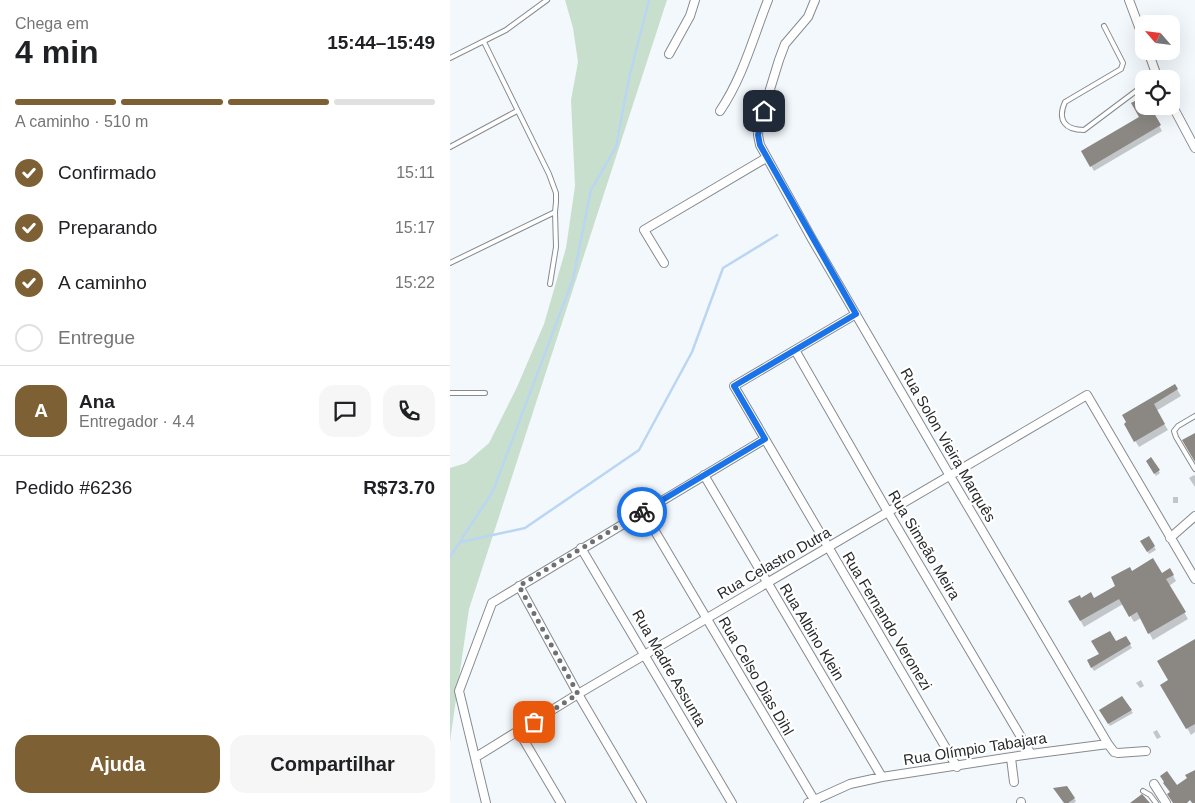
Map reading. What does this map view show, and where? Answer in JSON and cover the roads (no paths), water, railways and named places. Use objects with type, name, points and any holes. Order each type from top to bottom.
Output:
[{"type":"street","points":[[669,54],[690,16],[695,0]]},
{"type":"street","points":[[720,111],[733,92],[768,0]]},
{"type":"street","name":"Rua Solon Vieira Marquês","points":[[815,0],[808,16],[786,44],[779,60],[758,135],[766,158],[1108,744]]},
{"type":"street","points":[[1129,0],[1135,16]]},
{"type":"street","points":[[1177,115],[1195,148]]},
{"type":"street","points":[[664,263],[644,230],[766,158]]},
{"type":"street","points":[[795,350],[856,314]]},
{"type":"street","name":"Rua Fernando Veronezi","points":[[795,350],[734,386],[957,767]]},
{"type":"street","name":"Rua Simeão Meira","points":[[795,350],[1031,754]]},
{"type":"street","name":"Rua Celastro Dutra","points":[[476,757],[645,654],[1087,395],[1170,538]]},
{"type":"street","points":[[486,803],[459,691],[492,603],[765,439]]},
{"type":"street","name":"Rua Albino Klein","points":[[704,475],[882,777]]},
{"type":"street","name":"Rua Celso Dias Dihl","points":[[644,511],[813,802]]},
{"type":"street","points":[[1195,516],[1170,538],[1195,579]]},
{"type":"street","name":"Rua Madre Assunta","points":[[582,548],[732,803]]},
{"type":"street","points":[[519,586],[578,694],[642,803]]},
{"type":"street","points":[[519,732],[561,803]]},
{"type":"street","name":"Rua Olímpio Tabajara","points":[[813,802],[850,784],[882,777],[957,767],[1031,754],[1108,744],[1114,752],[1118,753],[1146,751]]},
{"type":"street","points":[[1011,758],[1014,782]]},
{"type":"street","points":[[1154,784],[1166,803]]},
{"type":"lane","points":[[450,58],[506,30],[547,0]]},
{"type":"lane","points":[[1104,26],[1123,66],[1065,102],[1061,110],[1062,117],[1066,125],[1076,130],[1084,130],[1135,92]]},
{"type":"lane","points":[[484,42],[549,174],[556,193],[556,247],[550,284]]},
{"type":"lane","points":[[450,147],[517,111]]},
{"type":"lane","points":[[450,263],[555,212]]},
{"type":"lane","points":[[450,393],[485,393]]},
{"type":"lane","points":[[1195,416],[1178,426],[1174,431],[1195,469]]},
{"type":"lane","points":[[1143,790],[1156,803]]},
{"type":"waterway","points":[[450,557],[493,491],[573,279],[591,190],[616,147],[629,78],[649,0]]},
{"type":"waterway","points":[[461,542],[525,528],[639,450],[692,352],[723,268],[777,235]]}]
